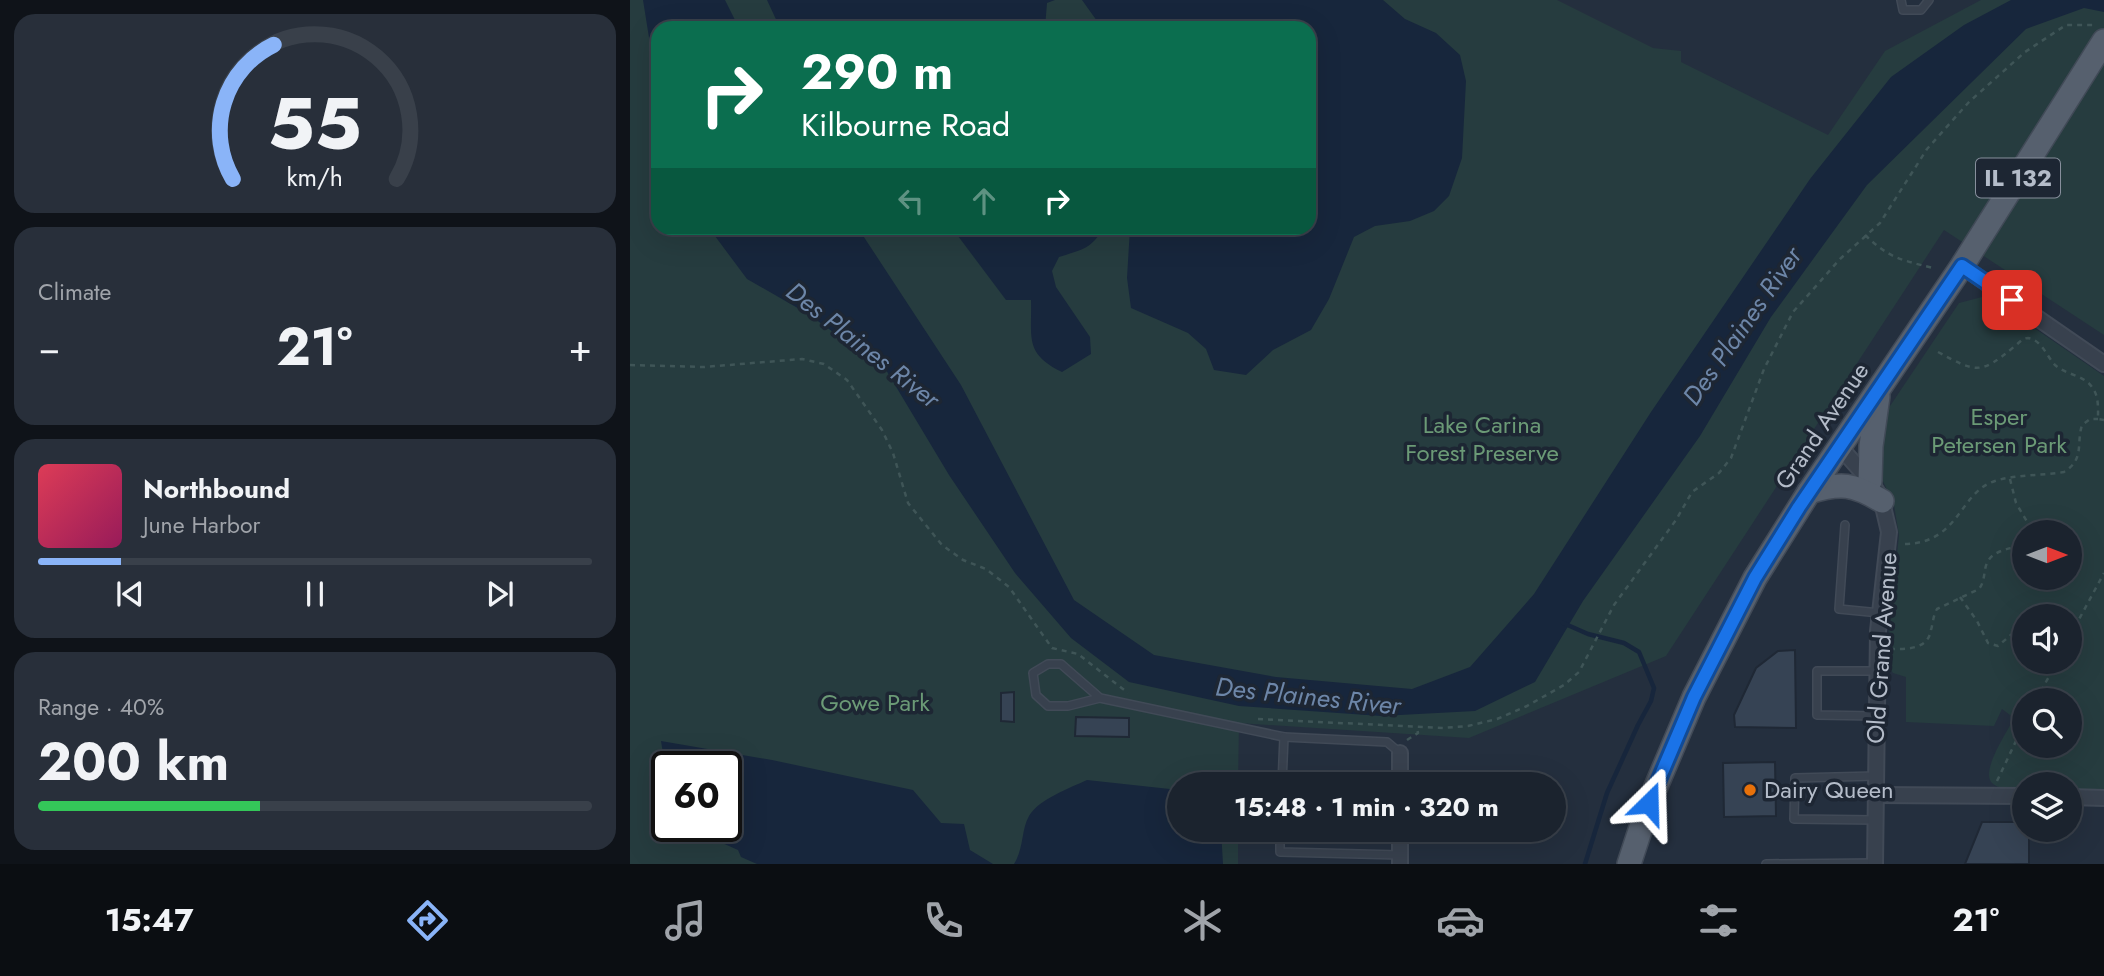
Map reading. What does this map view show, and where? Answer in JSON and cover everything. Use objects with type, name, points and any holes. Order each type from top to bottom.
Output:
[{"type":"main road","name":"Grand Avenue","points":[[1629,864],[1649,803],[1705,674],[1749,589],[1809,492],[1962,266],[2101,45]]},
{"type":"main road","points":[[1870,481],[1871,446],[1879,390]]},
{"type":"main road","points":[[1809,492],[1831,485],[1849,485],[1882,501]]},
{"type":"street","points":[[1962,266],[2104,364]]},
{"type":"street","name":"Old Grand Avenue","points":[[1840,447],[1870,481],[1882,501],[1889,532],[1877,671],[1875,863]]},
{"type":"street","points":[[1400,753],[1400,772]]},
{"type":"street","points":[[1876,795],[2012,796]]},
{"type":"street","points":[[2082,797],[2104,798]]},
{"type":"street","points":[[1400,842],[1400,860]]},
{"type":"lane","points":[[1901,0],[1903,10],[1921,10],[1929,0]]},
{"type":"lane","points":[[1846,525],[1839,609],[1880,613]]},
{"type":"lane","points":[[1100,698],[1061,664],[1048,664],[1033,673],[1036,695],[1048,706],[1068,706],[1100,698],[1284,737],[1387,742],[1400,753]]},
{"type":"lane","points":[[1876,716],[1818,715],[1816,671],[1877,671]]},
{"type":"lane","points":[[1283,772],[1284,737]]},
{"type":"lane","points":[[1875,820],[1794,819],[1794,778],[1876,776]]},
{"type":"lane","points":[[1280,842],[1280,852],[1400,860]]},
{"type":"lane","points":[[1766,864],[1875,863]]},
{"type":"path","points":[[1247,717],[1259,720],[1417,727],[1468,726],[1507,715],[1564,685],[1579,672],[1614,605],[1676,520],[1692,492],[1719,473],[1731,458],[1764,369],[1793,312],[1840,259],[1880,223],[1927,149],[1969,102],[2025,52],[2066,25],[2104,26]]},
{"type":"path","points":[[1865,235],[1883,252],[1902,261],[1933,268]]},
{"type":"path","points":[[1938,352],[1965,366],[1978,369],[1993,363],[2022,339],[2029,338],[2036,342],[2056,366],[2086,380],[2092,387],[2097,397],[2098,419]]},
{"type":"path","points":[[630,365],[704,367],[802,359],[824,364],[848,380],[882,430],[893,453],[908,503],[942,545],[963,560],[986,569],[1009,587],[1052,648],[1078,654],[1127,692],[1138,695]]},
{"type":"path","points":[[1905,544],[1929,541],[1958,517],[1975,495],[1994,481],[2064,472],[2073,467],[2081,444],[2082,425],[2090,419],[2104,420]]},
{"type":"path","points":[[2010,479],[2016,503],[2026,520]]},
{"type":"path","points":[[1889,649],[1926,643],[1937,609],[1979,589],[1984,583],[1987,563],[1994,555],[2012,547]]},
{"type":"path","points":[[2082,614],[2104,573]]},
{"type":"path","points":[[1960,597],[1992,646],[1998,646],[2012,634]]},
{"type":"path","points":[[1400,753],[1400,744],[1418,733],[1417,727]]},
{"type":"path","points":[[1988,796],[2012,748]]},
{"type":"green space","name":"Lake Carina Forest Preserve","points":[[630,0],[1557,0],[1653,48],[1681,51],[1681,62],[1828,135],[1885,51],[1981,0],[2104,0],[2104,335],[1944,230],[1666,656],[1469,738],[1239,723],[1238,772],[1167,772],[1167,842],[1238,842],[1238,864],[630,864]]},
{"type":"green space","name":"Esper Petersen Park","points":[[1982,297],[2002,306],[2104,376],[2104,789],[2082,789],[2082,772],[2012,772],[2012,789],[1995,786],[1989,777],[1996,751],[2012,722],[2012,758],[2082,758],[2082,688],[2012,688],[2012,716],[2002,709],[1994,726],[1906,722],[1906,677],[1893,673],[1886,663],[1899,535],[1894,505],[1882,479],[1876,455],[1884,415],[1959,303]]},
{"type":"water","points":[[643,0],[725,0],[736,21],[651,21],[651,50]]},
{"type":"water","points":[[767,0],[1055,0],[1047,3],[1046,21],[777,21]]},
{"type":"water","points":[[1082,0],[1383,0],[1405,19],[1436,33],[1460,55],[1466,81],[1462,158],[1449,196],[1434,211],[1410,221],[1375,226],[1354,237],[1329,299],[1311,330],[1273,350],[1246,375],[1214,370],[1206,349],[1188,333],[1131,308],[1127,278],[1130,235],[1316,235],[1316,21],[1097,21]]},
{"type":"water","name":"Des Plaines River","points":[[2011,0],[2104,0],[2104,12],[2084,8],[2026,29],[1867,185],[1771,317],[1700,436],[1583,601],[1535,682],[1475,711],[1381,716],[1239,706],[1129,682],[1071,638],[1015,573],[949,475],[886,370],[808,314],[747,279],[714,235],[863,235],[961,385],[1074,600],[1154,655],[1276,677],[1412,689],[1470,667],[1534,594],[1651,412],[1810,179],[1891,77],[1964,25]]},
{"type":"water","points":[[957,235],[1099,235],[1090,245],[1059,257],[1052,271],[1056,287],[1090,337],[1091,354],[1062,372],[1050,365],[1041,358],[1033,343],[1031,300],[1006,300]]},
{"type":"water","points":[[661,741],[719,751],[663,751]]},
{"type":"water","points":[[742,755],[913,790],[941,823],[964,824],[970,850],[993,864],[757,864],[741,857],[738,850],[720,842],[742,842]]},
{"type":"water","points":[[1087,780],[1167,789],[1167,842],[1222,842],[1223,864],[1014,864],[1026,821],[1040,804]]},
{"type":"building","points":[[1795,650],[1796,728],[1735,727],[1734,715],[1756,668],[1778,651]]},
{"type":"building","points":[[1014,692],[1014,722],[1001,721],[1001,693]]},
{"type":"building","points":[[1076,717],[1129,718],[1129,737],[1075,736]]},
{"type":"building","name":"Dairy Queen","points":[[1775,762],[1776,816],[1724,817],[1723,763]]},
{"type":"building","points":[[1982,822],[2012,822],[2012,842],[2029,842],[2029,864],[1965,864]]},
{"type":"waterway","points":[[1563,623],[1588,634],[1624,643],[1639,652],[1654,688],[1651,701],[1607,793],[1585,864]]},
{"type":"place","name":"Dairy Queen","points":[[1750,790]]},
{"type":"route","points":[[1649,803],[1694,697],[1755,578],[1799,507],[1962,266],[2012,300]]},
{"type":"park label","name":"Gowe Park","points":[[875,703]]}]
